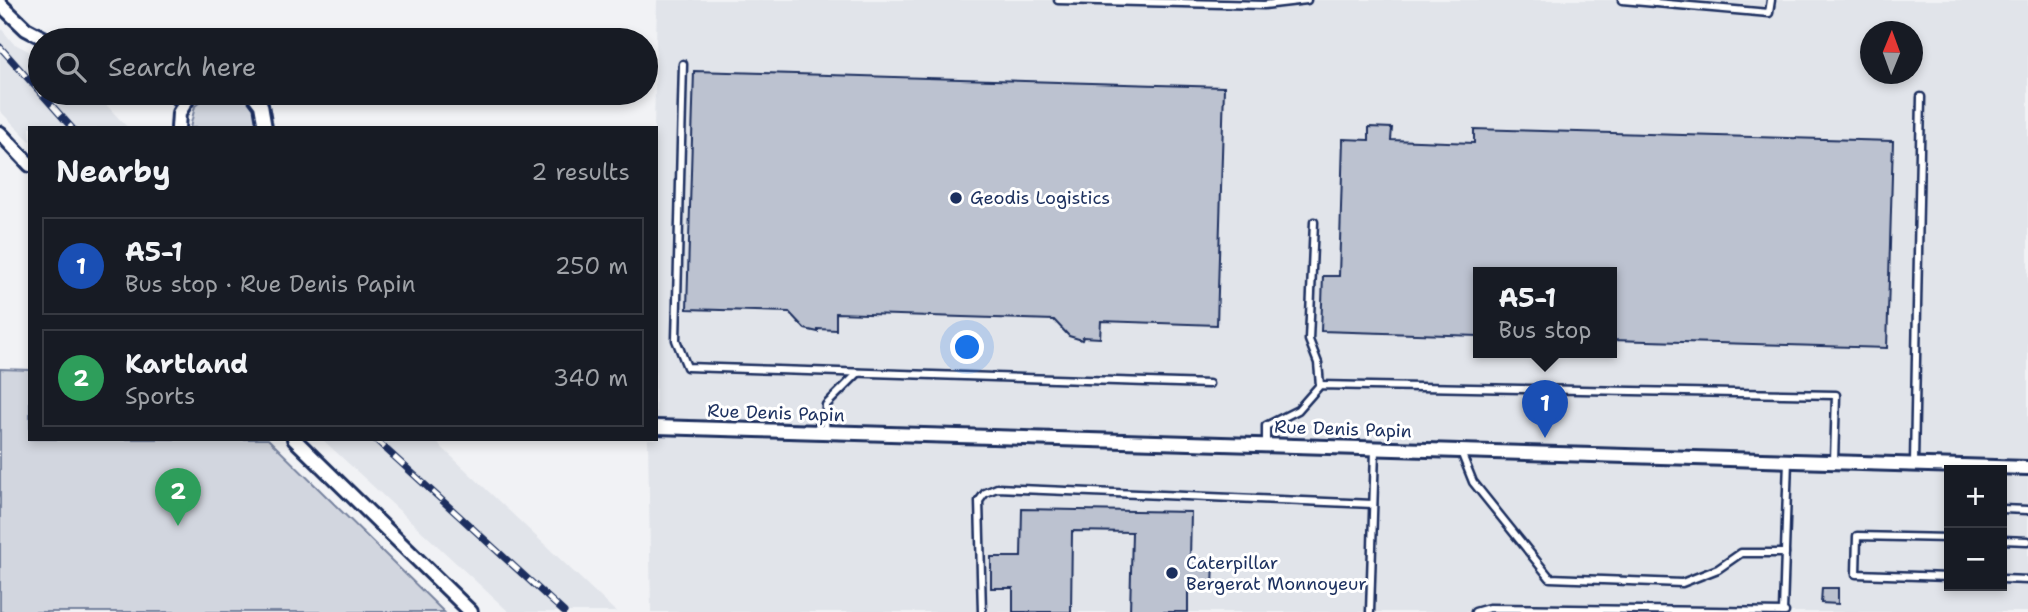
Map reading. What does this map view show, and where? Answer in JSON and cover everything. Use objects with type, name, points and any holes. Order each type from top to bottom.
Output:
[{"type":"street","points":[[0,4],[28,30]]},
{"type":"street","points":[[179,126],[185,105]]},
{"type":"street","points":[[261,105],[265,126]]},
{"type":"street","points":[[0,132],[28,163]]},
{"type":"street","name":"Rue Denis Papin","points":[[658,427],[1948,465]]},
{"type":"street","points":[[296,441],[471,612]]},
{"type":"street","name":"Rue Denis Papin","points":[[2007,468],[2028,468]]},
{"type":"lane","points":[[1058,0],[1264,5],[1307,0]]},
{"type":"lane","points":[[1622,0],[1769,13],[1770,0]]},
{"type":"lane","points":[[683,64],[676,340],[687,367],[1209,384]]},
{"type":"lane","points":[[1914,463],[1921,97]]},
{"type":"lane","points":[[1266,444],[1266,426],[1298,410],[1320,385],[1318,363],[1309,340],[1314,222]]},
{"type":"lane","points":[[825,432],[826,405],[858,373]]},
{"type":"lane","points":[[1320,385],[1836,395],[1834,461]]},
{"type":"lane","points":[[1370,612],[1375,448]]},
{"type":"lane","points":[[1461,451],[1473,482],[1550,578],[1682,583],[1718,569],[1741,553],[1785,553]]},
{"type":"lane","points":[[1475,612],[1489,608],[1784,612],[1787,460]]},
{"type":"lane","points":[[982,612],[979,501],[985,492],[997,488],[1373,504]]},
{"type":"lane","points":[[2007,509],[2028,510]]},
{"type":"lane","points":[[1944,538],[1857,536],[1856,574],[1944,577]]},
{"type":"lane","points":[[2007,540],[2028,541]]},
{"type":"lane","points":[[2007,579],[2028,580]]},
{"type":"shaded area","points":[[657,0],[2028,0],[2028,612],[651,612],[648,441],[658,441],[658,126],[654,126],[655,105],[658,105]]},
{"type":"shaded area","points":[[0,27],[13,43],[28,51],[28,105],[106,105],[126,126],[28,126],[28,139],[0,111]]},
{"type":"shaded area","points":[[252,105],[258,126],[190,126],[195,106]]},
{"type":"shaded area","points":[[0,369],[28,370],[28,441],[270,441],[444,612],[0,612]]},
{"type":"shaded area","points":[[324,441],[435,441],[616,612],[509,612]]},
{"type":"building","name":"Geodis Logistics","points":[[694,71],[1224,87],[1217,325],[1101,321],[1100,338],[1083,337],[1082,340],[1069,336],[1054,320],[836,313],[836,330],[818,329],[818,332],[805,329],[789,312],[687,309]]},
{"type":"building","points":[[1369,127],[1392,128],[1391,140],[1474,143],[1474,129],[1893,141],[1887,348],[1617,340],[1617,267],[1473,267],[1473,336],[1321,331],[1323,276],[1339,276],[1343,139],[1369,140]]},
{"type":"building","name":"Caterpillar Bergerat Monnoyeur","points":[[1022,509],[1191,512],[1190,559],[1214,559],[1213,590],[1188,589],[1188,612],[1130,612],[1132,532],[1072,531],[1071,612],[1013,612],[1013,588],[991,588],[991,557],[1021,557]]},
{"type":"building","points":[[1822,588],[1838,588],[1838,604],[1821,603]]},
{"type":"railway","points":[[0,47],[28,78]]},
{"type":"railway","points":[[52,105],[70,126]]},
{"type":"railway","points":[[377,441],[564,612]]},
{"type":"place","name":"Geodis Logistics","points":[[956,198]]},
{"type":"place","name":"A5-1","points":[[1545,438]]},
{"type":"place","name":"Kartland","points":[[178,526]]},
{"type":"place","name":"Caterpillar Bergerat Monnoyeur","points":[[1172,573]]}]
